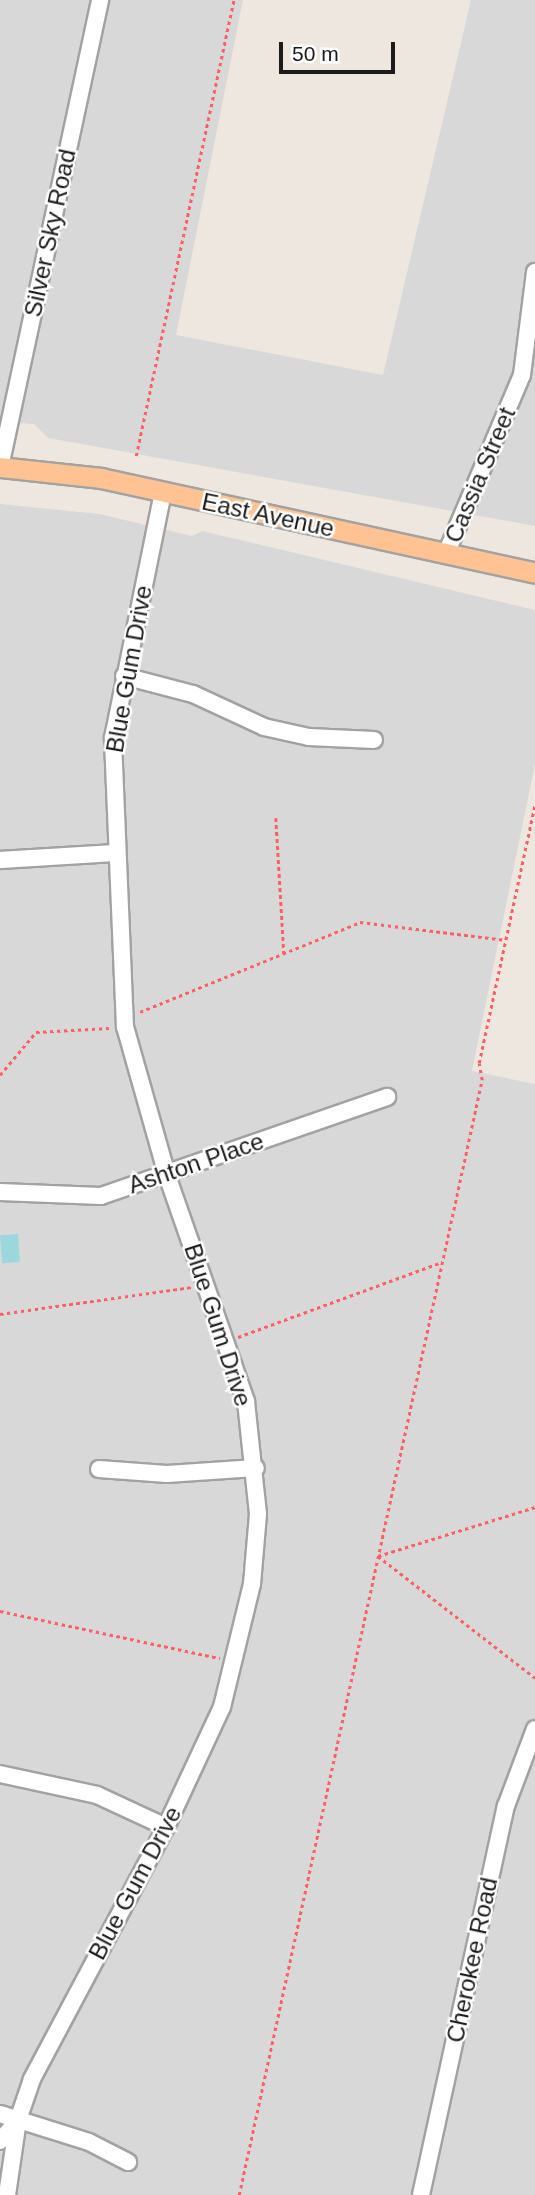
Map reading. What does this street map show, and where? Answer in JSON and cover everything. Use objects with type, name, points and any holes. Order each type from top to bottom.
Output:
[{"type":"main road","name":"East Avenue","points":[[0,467],[102,478],[535,573]]},
{"type":"street","name":"Silver Sky Road","points":[[0,467],[100,0]]},
{"type":"street","name":"Cassia Street","points":[[446,554],[522,375],[535,272]]},
{"type":"street","name":"Blue Gum Drive","points":[[7,2195],[18,2120],[32,2079],[166,1826],[222,1707],[252,1584],[258,1514],[256,1468],[246,1401],[167,1175],[124,1023],[115,853],[113,738],[163,492]]},
{"type":"street","points":[[124,676],[193,694],[264,727],[309,737],[374,740]]},
{"type":"street","points":[[0,860],[115,853]]},
{"type":"street","name":"Ashton Place","points":[[0,1192],[101,1196],[387,1097]]},
{"type":"street","points":[[99,1469],[167,1474],[256,1468]]},
{"type":"street","name":"Cherokee Road","points":[[421,2195],[506,1806],[535,1729]]},
{"type":"street","points":[[0,1774],[97,1795],[166,1826]]},
{"type":"street","points":[[0,2114],[89,2142],[128,2162]]},
{"type":"street","name":"Blue Gum Drive","points":[[0,2141],[18,2120]]},
{"type":"path","points":[[136,456],[234,0]]},
{"type":"path","points":[[239,2195],[482,1080],[479,1063],[535,804]]},
{"type":"path","points":[[275,818],[284,953]]},
{"type":"path","points":[[0,1073],[36,1032],[124,1023],[360,922],[506,940]]},
{"type":"path","points":[[225,1342],[442,1262]]},
{"type":"path","points":[[0,1314],[206,1285]]},
{"type":"path","points":[[378,1556],[535,1507]]},
{"type":"path","points":[[378,1556],[535,1678]]},
{"type":"path","points":[[0,1611],[234,1661]]},
{"type":"shaded area","points":[[0,0],[243,0],[176,335],[383,375],[471,0],[535,0],[535,526],[48,438],[34,424],[0,422]]},
{"type":"shaded area","points":[[0,504],[100,514],[192,536],[202,531],[535,610],[535,764],[472,1071],[535,1084],[535,2195],[0,2195]]},
{"type":"water","points":[[18,1234],[20,1262],[2,1263],[0,1235]]}]
